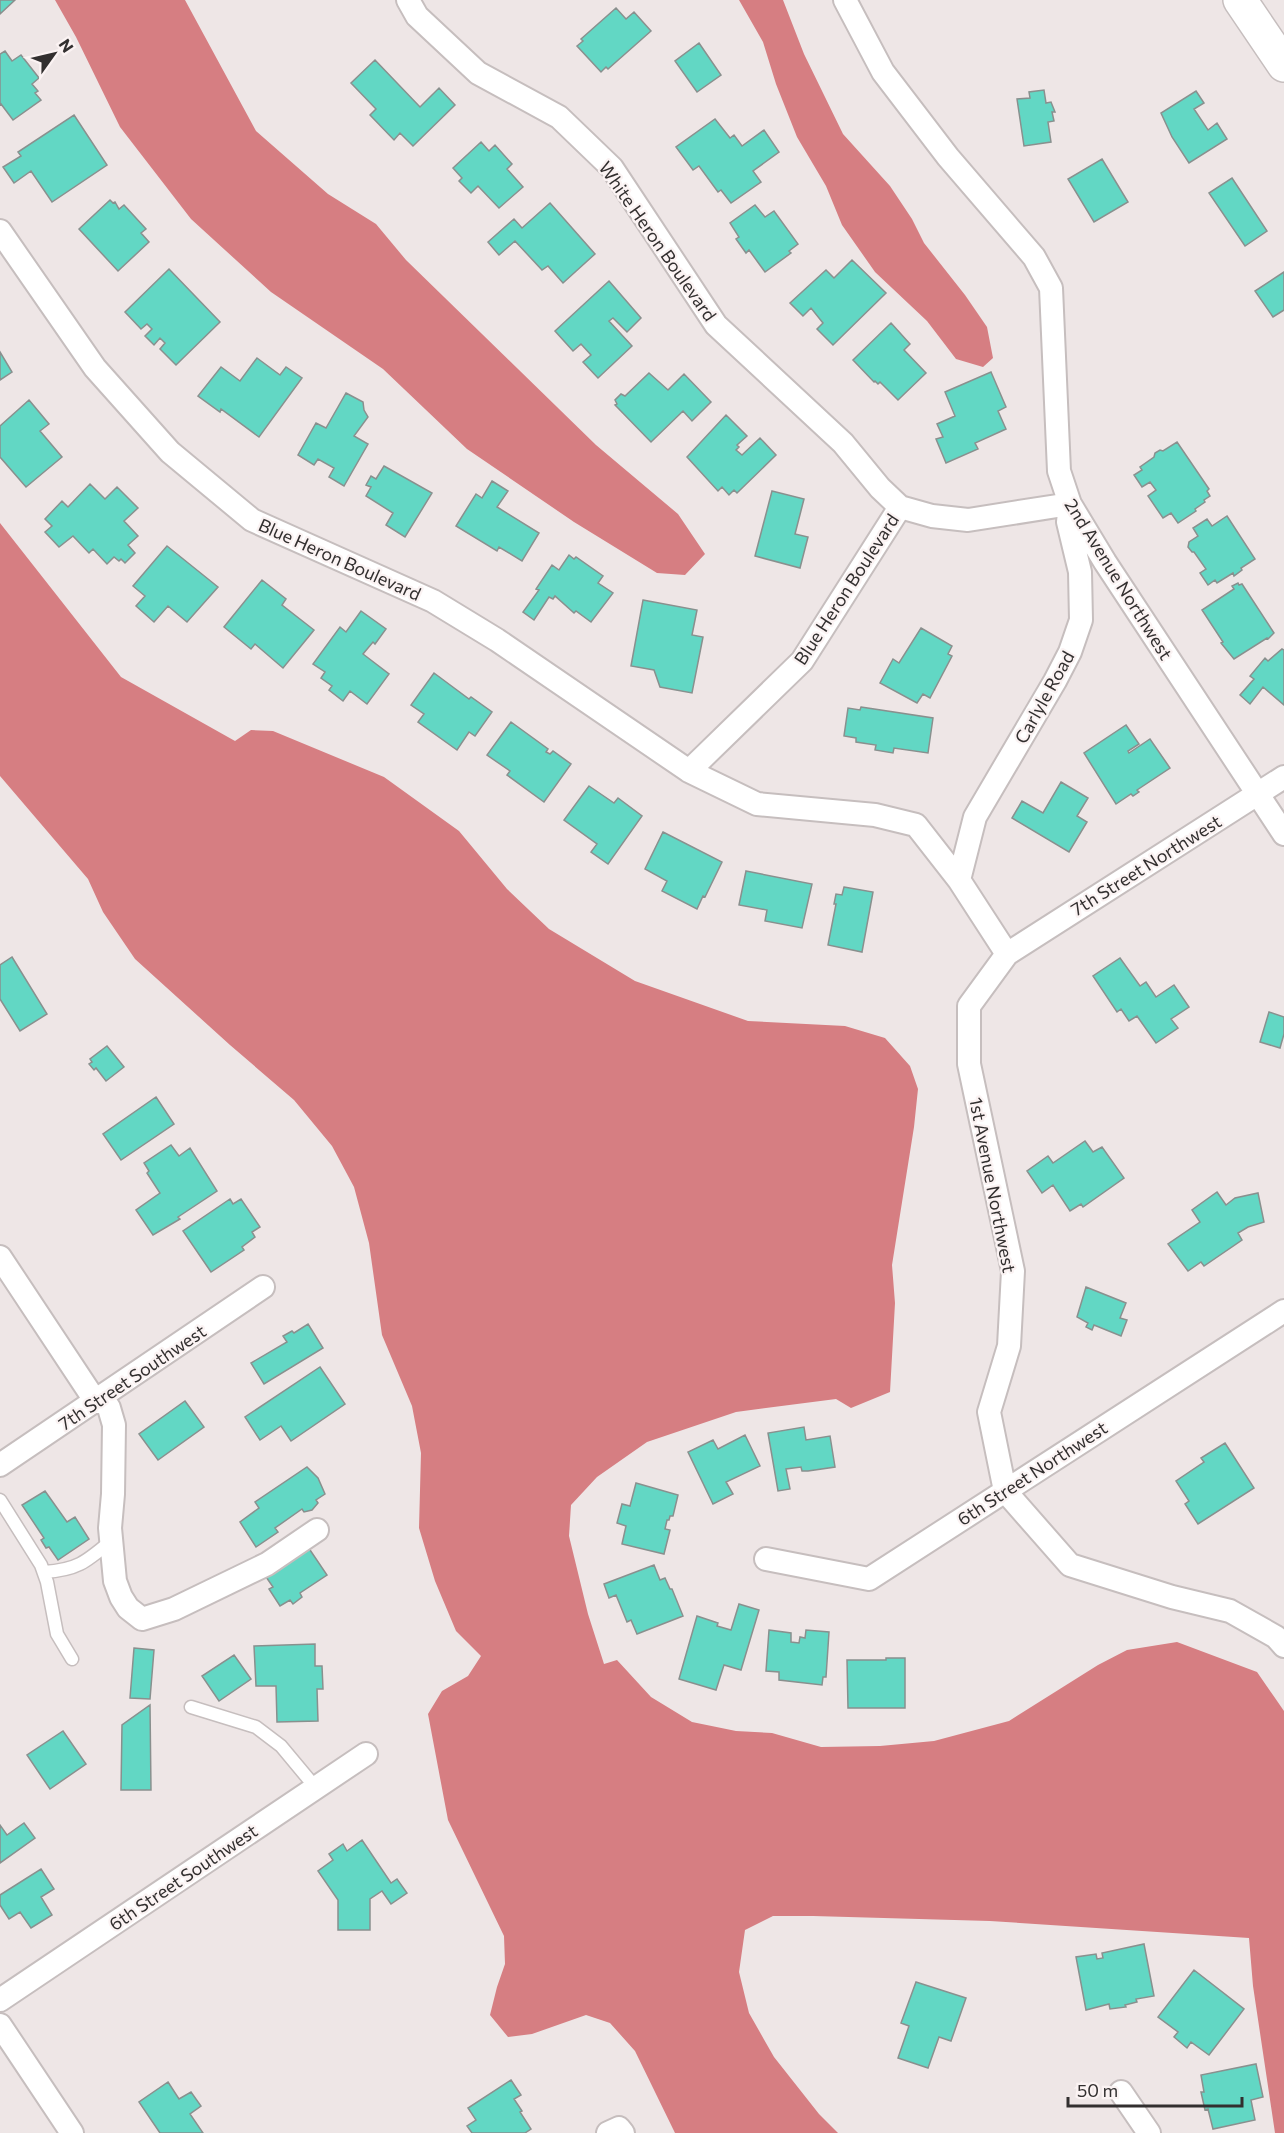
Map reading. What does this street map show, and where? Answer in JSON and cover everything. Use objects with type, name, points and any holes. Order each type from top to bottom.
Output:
[{"type":"street","name":"White Heron Boulevard","points":[[408,0],[417,16],[478,73],[559,117],[612,168],[716,325],[843,443],[880,488],[900,507],[932,516],[968,520],[1070,504]]},
{"type":"street","name":"2nd Avenue Northwest","points":[[844,0],[883,72],[948,157],[1034,257],[1051,288],[1059,471],[1070,504],[1105,562],[1284,834]]},
{"type":"street","points":[[1240,0],[1284,65]]},
{"type":"street","name":"Blue Heron Boulevard","points":[[0,231],[95,368],[170,452],[252,520],[433,601],[497,640],[689,771],[757,804],[875,815],[915,825],[959,880],[1007,954]]},
{"type":"street","name":"Carlyle Road","points":[[959,880],[975,818],[1055,681],[1070,652],[1081,620],[1080,572],[1068,522],[1070,504]]},
{"type":"street","name":"Blue Heron Boulevard","points":[[689,771],[802,661],[900,507]]},
{"type":"street","name":"7th Street Northwest","points":[[1007,954],[1284,777]]},
{"type":"street","name":"1st Avenue Northwest","points":[[1005,1491],[990,1412],[1009,1346],[1013,1271],[969,1064],[969,1006],[1007,954]]},
{"type":"street","points":[[0,1257],[99,1399],[109,1408],[114,1425],[111,1541],[115,1581],[128,1608],[142,1619],[174,1609],[267,1564],[316,1530]]},
{"type":"street","name":"7th Street Southwest","points":[[0,1465],[263,1287]]},
{"type":"street","name":"6th Street Northwest","points":[[766,1559],[869,1579],[1284,1311]]},
{"type":"street","points":[[1005,1491],[1070,1565],[1172,1597],[1230,1611],[1276,1637],[1284,1646]]},
{"type":"street","name":"6th Street Southwest","points":[[0,2000],[366,1754]]},
{"type":"street","points":[[0,2025],[72,2133]]},
{"type":"street","points":[[1121,2092],[1149,2133]]},
{"type":"lane","points":[[0,1500],[41,1565],[57,1634],[72,1659]]},
{"type":"lane","points":[[44,1572],[64,1571],[79,1566],[111,1541]]},
{"type":"lane","points":[[191,1707],[256,1727],[281,1746],[316,1788]]},
{"type":"shaded area","points":[[55,0],[185,0],[256,131],[328,194],[376,224],[406,260],[596,445],[678,514],[705,554],[685,575],[657,573],[574,522],[467,449],[383,369],[271,292],[191,219],[120,127],[76,37]]},
{"type":"shaded area","points":[[739,0],[783,0],[804,54],[843,134],[890,186],[912,219],[924,243],[987,327],[993,358],[983,367],[956,359],[927,321],[875,272],[842,225],[826,186],[797,137],[776,84],[763,42]]},
{"type":"shaded area","points":[[0,523],[121,677],[235,741],[251,730],[273,731],[384,777],[459,831],[507,889],[549,929],[635,981],[748,1021],[845,1026],[885,1038],[910,1066],[918,1089],[892,1265],[895,1303],[890,1392],[851,1408],[836,1399],[736,1412],[647,1442],[597,1477],[571,1505],[569,1536],[588,1614],[604,1664],[617,1660],[651,1697],[692,1722],[736,1731],[772,1733],[821,1747],[880,1746],[934,1741],[1009,1721],[1098,1665],[1127,1650],[1177,1642],[1257,1672],[1284,1711],[1284,2133],[1275,2133],[1253,1986],[1249,1938],[990,1921],[773,1916],[745,1930],[739,1972],[749,2013],[774,2057],[819,2114],[838,2133],[675,2133],[635,2051],[610,2023],[586,2015],[532,2034],[508,2037],[490,2015],[505,1964],[504,1936],[448,1820],[428,1714],[442,1691],[468,1676],[481,1656],[456,1631],[435,1581],[419,1528],[421,1453],[412,1406],[382,1335],[369,1243],[354,1187],[332,1146],[294,1100],[135,959],[103,912],[88,879],[0,776]]},
{"type":"building","points":[[0,0],[15,0],[0,14]]},
{"type":"building","points":[[616,8],[626,19],[634,12],[651,31],[608,69],[606,67],[601,72],[577,46],[583,41],[581,39]]},
{"type":"building","points":[[699,43],[721,75],[697,92],[675,61]]},
{"type":"building","points":[[5,51],[12,61],[21,55],[39,78],[32,84],[41,100],[13,120],[0,105],[0,54]]},
{"type":"building","points":[[375,60],[420,107],[439,88],[455,105],[413,146],[400,133],[394,140],[370,115],[376,109],[351,83]]},
{"type":"building","points":[[1044,90],[1046,103],[1051,102],[1055,112],[1052,112],[1054,121],[1048,122],[1051,142],[1024,146],[1017,99],[1030,98],[1029,92]]},
{"type":"building","points":[[1196,91],[1204,103],[1194,109],[1208,130],[1217,123],[1227,139],[1189,163],[1172,137],[1161,113]]},
{"type":"building","points":[[74,115],[107,165],[52,202],[31,171],[14,183],[3,167],[21,156],[18,152]]},
{"type":"building","points":[[715,119],[730,138],[734,135],[742,146],[764,130],[779,152],[753,171],[761,182],[731,203],[721,190],[718,192],[699,166],[693,170],[676,147]]},
{"type":"building","points":[[481,142],[489,151],[495,145],[512,164],[507,169],[523,187],[499,208],[478,186],[471,193],[459,181],[462,178],[453,168]]},
{"type":"building","points":[[1102,159],[1128,202],[1094,222],[1068,179]]},
{"type":"building","points":[[1232,178],[1267,231],[1245,246],[1209,193]]},
{"type":"building","points":[[110,200],[115,202],[119,209],[124,205],[146,229],[141,233],[149,242],[118,271],[79,229]]},
{"type":"building","points":[[550,203],[595,254],[563,283],[548,266],[542,270],[515,241],[499,255],[488,242],[514,219],[522,228]]},
{"type":"building","points":[[755,205],[765,217],[774,211],[798,244],[789,251],[791,253],[765,272],[749,250],[746,253],[736,239],[739,237],[730,223]]},
{"type":"building","points":[[852,260],[886,293],[833,345],[817,329],[823,323],[811,308],[803,316],[790,303],[826,270],[834,278]]},
{"type":"building","points":[[169,269],[220,322],[176,365],[160,349],[165,343],[160,338],[154,345],[145,336],[152,329],[147,324],[141,329],[125,312]]},
{"type":"building","points":[[1284,272],[1284,310],[1273,317],[1255,291]]},
{"type":"building","points":[[609,281],[641,318],[627,332],[613,318],[609,321],[632,346],[598,378],[583,362],[591,355],[581,344],[573,351],[555,331]]},
{"type":"building","points":[[891,323],[910,344],[904,350],[926,373],[898,400],[880,382],[878,384],[874,382],[853,360]]},
{"type":"building","points":[[0,352],[12,372],[0,380]]},
{"type":"building","points":[[257,358],[280,375],[286,367],[302,378],[259,437],[221,409],[220,412],[198,396],[221,367],[240,381]]},
{"type":"building","points":[[991,372],[1006,407],[998,411],[1006,429],[975,443],[978,449],[946,463],[936,439],[943,437],[937,424],[955,416],[945,392]]},
{"type":"building","points":[[649,373],[668,390],[684,374],[711,402],[692,421],[683,411],[651,442],[615,405],[617,404],[615,400],[621,394],[625,396]]},
{"type":"building","points":[[346,393],[363,402],[368,417],[354,436],[368,444],[344,486],[329,477],[334,468],[318,459],[314,465],[298,455],[316,423],[326,428]]},
{"type":"building","points":[[29,400],[49,424],[40,431],[62,457],[26,487],[0,457],[0,426]]},
{"type":"building","points":[[726,415],[747,436],[737,445],[739,447],[736,450],[742,455],[760,438],[776,455],[737,493],[734,490],[729,495],[722,487],[718,491],[687,457]]},
{"type":"building","points":[[1177,442],[1209,489],[1207,491],[1210,496],[1195,509],[1196,511],[1178,523],[1171,513],[1163,518],[1148,496],[1156,490],[1150,482],[1142,487],[1134,475],[1142,470],[1140,467],[1154,457],[1155,453]]},
{"type":"building","points":[[384,466],[432,493],[405,537],[386,525],[393,513],[366,496],[371,487],[366,485],[371,476],[376,479]]},
{"type":"building","points":[[492,481],[508,491],[497,507],[539,533],[522,561],[499,547],[497,551],[456,526],[476,494],[482,498]]},
{"type":"building","points":[[90,484],[105,499],[117,487],[138,508],[124,521],[138,536],[128,545],[135,553],[125,563],[114,557],[107,564],[93,549],[89,553],[73,536],[59,547],[45,532],[52,526],[45,519],[62,501],[68,507]]},
{"type":"building","points":[[772,491],[804,499],[795,534],[808,537],[800,568],[755,556]]},
{"type":"building","points":[[1227,516],[1255,559],[1241,568],[1242,570],[1234,576],[1233,573],[1217,583],[1215,580],[1208,585],[1200,573],[1206,569],[1188,547],[1189,542],[1198,536],[1193,528],[1207,519],[1212,526]]},
{"type":"building","points":[[167,546],[218,587],[187,622],[168,606],[154,622],[136,606],[145,596],[133,586]]},
{"type":"building","points":[[569,555],[574,559],[576,557],[603,576],[598,583],[613,593],[591,622],[576,611],[574,613],[555,596],[553,599],[549,597],[534,620],[523,612],[539,590],[536,589],[552,565],[559,570]]},
{"type":"building","points":[[262,580],[286,599],[282,605],[314,630],[283,668],[255,644],[251,649],[224,627]]},
{"type":"building","points":[[1242,584],[1274,633],[1234,659],[1221,643],[1223,642],[1202,610],[1234,589],[1232,586]]},
{"type":"building","points":[[643,600],[697,610],[692,635],[703,637],[692,693],[660,687],[654,670],[631,666]]},
{"type":"building","points":[[361,611],[386,629],[375,644],[373,642],[363,654],[389,674],[367,704],[350,691],[343,701],[329,690],[332,686],[321,678],[325,672],[313,664],[340,627],[346,632]]},
{"type":"building","points":[[921,628],[952,646],[948,654],[952,656],[930,698],[923,694],[917,703],[880,683],[893,659],[899,663]]},
{"type":"building","points":[[1282,649],[1284,650],[1284,705],[1263,687],[1250,704],[1240,695],[1254,679],[1250,676],[1265,658],[1268,661]]},
{"type":"building","points":[[434,673],[469,699],[471,697],[492,712],[475,736],[469,732],[457,750],[418,722],[424,714],[411,705]]},
{"type":"building","points":[[861,707],[933,718],[928,753],[894,748],[893,753],[875,750],[876,745],[856,742],[856,738],[844,736],[848,708],[860,710]]},
{"type":"building","points":[[511,722],[548,749],[546,752],[550,754],[553,751],[571,764],[544,802],[507,775],[510,771],[487,755]]},
{"type":"building","points":[[1126,725],[1139,744],[1128,751],[1129,753],[1150,739],[1170,768],[1137,790],[1139,792],[1133,796],[1131,794],[1116,804],[1084,753]]},
{"type":"building","points":[[1061,782],[1088,798],[1077,816],[1087,822],[1069,852],[1012,818],[1022,801],[1043,813]]},
{"type":"building","points":[[589,786],[614,803],[618,798],[642,816],[608,864],[591,852],[597,844],[564,820]]},
{"type":"building","points":[[663,832],[722,862],[697,909],[662,891],[667,881],[645,869]]},
{"type":"building","points":[[746,871],[812,884],[802,928],[765,921],[767,910],[739,905]]},
{"type":"building","points":[[844,887],[873,892],[862,952],[828,945],[836,894],[842,895]]},
{"type":"building","points":[[12,957],[47,1014],[20,1031],[0,999],[0,965]]},
{"type":"building","points":[[1120,958],[1140,986],[1146,982],[1156,997],[1174,985],[1189,1007],[1171,1019],[1178,1028],[1156,1043],[1137,1016],[1129,1021],[1121,1009],[1117,1012],[1093,976]]},
{"type":"building","points":[[1269,1012],[1284,1017],[1284,1034],[1280,1048],[1260,1042]]},
{"type":"building","points":[[107,1046],[124,1067],[106,1081],[96,1068],[94,1070],[89,1064],[92,1062],[90,1059]]},
{"type":"building","points":[[156,1097],[174,1124],[121,1160],[103,1134]]},
{"type":"building","points":[[1085,1141],[1093,1152],[1102,1147],[1124,1178],[1083,1207],[1081,1204],[1070,1211],[1053,1185],[1042,1193],[1027,1171],[1048,1156],[1053,1163]]},
{"type":"building","points":[[171,1145],[179,1156],[190,1148],[217,1191],[178,1217],[180,1219],[153,1235],[136,1210],[160,1193],[147,1173],[149,1171],[144,1163]]},
{"type":"building","points":[[1217,1192],[1226,1205],[1235,1198],[1258,1193],[1264,1222],[1238,1233],[1242,1240],[1204,1266],[1201,1262],[1188,1271],[1168,1244],[1200,1222],[1192,1210]]},
{"type":"building","points":[[230,1199],[233,1204],[241,1199],[260,1227],[252,1232],[255,1237],[242,1247],[244,1250],[211,1272],[183,1231]]},
{"type":"building","points":[[1086,1287],[1126,1303],[1120,1318],[1127,1320],[1121,1336],[1094,1325],[1092,1330],[1086,1327],[1088,1323],[1077,1317]]},
{"type":"building","points":[[308,1324],[323,1348],[264,1384],[251,1363],[287,1342],[283,1336],[292,1331],[294,1333]]},
{"type":"building","points":[[320,1367],[345,1404],[291,1441],[281,1426],[260,1440],[245,1417]]},
{"type":"building","points":[[185,1401],[204,1427],[158,1460],[139,1434]]},
{"type":"building","points":[[804,1427],[806,1440],[830,1436],[835,1467],[808,1471],[802,1471],[801,1467],[786,1469],[790,1489],[778,1491],[768,1433]]},
{"type":"building","points":[[745,1435],[760,1466],[726,1482],[733,1494],[713,1504],[688,1452],[713,1440],[718,1449]]},
{"type":"building","points":[[1225,1443],[1254,1488],[1198,1524],[1185,1504],[1189,1501],[1176,1481],[1204,1462],[1201,1458]]},
{"type":"building","points":[[307,1467],[318,1478],[325,1494],[316,1500],[318,1503],[312,1510],[304,1512],[302,1509],[275,1528],[278,1532],[256,1547],[240,1522],[259,1508],[255,1502]]},
{"type":"building","points":[[636,1483],[678,1495],[673,1516],[667,1520],[665,1529],[670,1530],[664,1554],[622,1544],[626,1526],[617,1523],[622,1504],[630,1506]]},
{"type":"building","points":[[45,1491],[67,1522],[75,1517],[89,1539],[58,1560],[49,1547],[46,1548],[41,1540],[44,1538],[22,1505]]},
{"type":"building","points":[[308,1547],[327,1575],[300,1593],[302,1597],[293,1604],[290,1600],[280,1606],[269,1589],[273,1587],[264,1574]]},
{"type":"building","points":[[654,1565],[660,1580],[665,1578],[672,1589],[683,1616],[637,1634],[631,1620],[627,1622],[616,1595],[609,1598],[604,1584]]},
{"type":"building","points":[[739,1604],[759,1610],[741,1670],[724,1665],[716,1690],[679,1679],[697,1616],[731,1630]]},
{"type":"building","points":[[769,1630],[791,1633],[791,1642],[799,1643],[800,1637],[805,1638],[806,1630],[829,1632],[826,1677],[823,1677],[822,1685],[779,1680],[779,1672],[766,1671]]},
{"type":"building","points":[[315,1644],[315,1666],[322,1666],[323,1689],[317,1689],[318,1721],[277,1722],[276,1686],[256,1686],[254,1646]]},
{"type":"building","points":[[134,1648],[154,1650],[150,1699],[130,1698]]},
{"type":"building","points":[[234,1655],[251,1679],[219,1701],[202,1676]]},
{"type":"building","points":[[886,1658],[905,1658],[905,1708],[848,1708],[847,1660],[886,1660]]},
{"type":"building","points":[[150,1705],[151,1790],[121,1790],[122,1725]]},
{"type":"building","points":[[63,1731],[86,1764],[50,1789],[27,1755]]},
{"type":"building","points":[[24,1823],[35,1838],[0,1863],[0,1825],[7,1835]]},
{"type":"building","points":[[362,1840],[391,1883],[397,1879],[407,1893],[391,1904],[382,1891],[370,1899],[370,1930],[338,1930],[338,1900],[318,1871],[333,1860],[329,1854],[343,1844],[347,1851]]},
{"type":"building","points":[[41,1869],[54,1889],[41,1897],[52,1915],[31,1928],[20,1912],[9,1919],[0,1905],[0,1895]]},
{"type":"building","points":[[1144,1944],[1154,1996],[1136,1999],[1137,2002],[1125,2005],[1126,2007],[1110,2009],[1109,2004],[1086,2010],[1076,1957],[1096,1954],[1097,1959],[1103,1958],[1102,1953]]},
{"type":"building","points":[[1194,1970],[1244,2009],[1209,2055],[1191,2042],[1187,2048],[1174,2037],[1178,2032],[1158,2017]]},
{"type":"building","points":[[916,1982],[966,1998],[951,2041],[939,2037],[928,2068],[898,2058],[909,2026],[901,2023]]},
{"type":"building","points":[[1256,2064],[1263,2097],[1251,2100],[1255,2120],[1213,2129],[1201,2092],[1204,2092],[1201,2075]]},
{"type":"building","points":[[511,2080],[521,2095],[514,2099],[531,2129],[525,2133],[472,2133],[467,2126],[476,2120],[468,2108]]},
{"type":"building","points":[[168,2082],[179,2099],[191,2092],[201,2106],[190,2114],[203,2133],[160,2133],[139,2102]]}]
